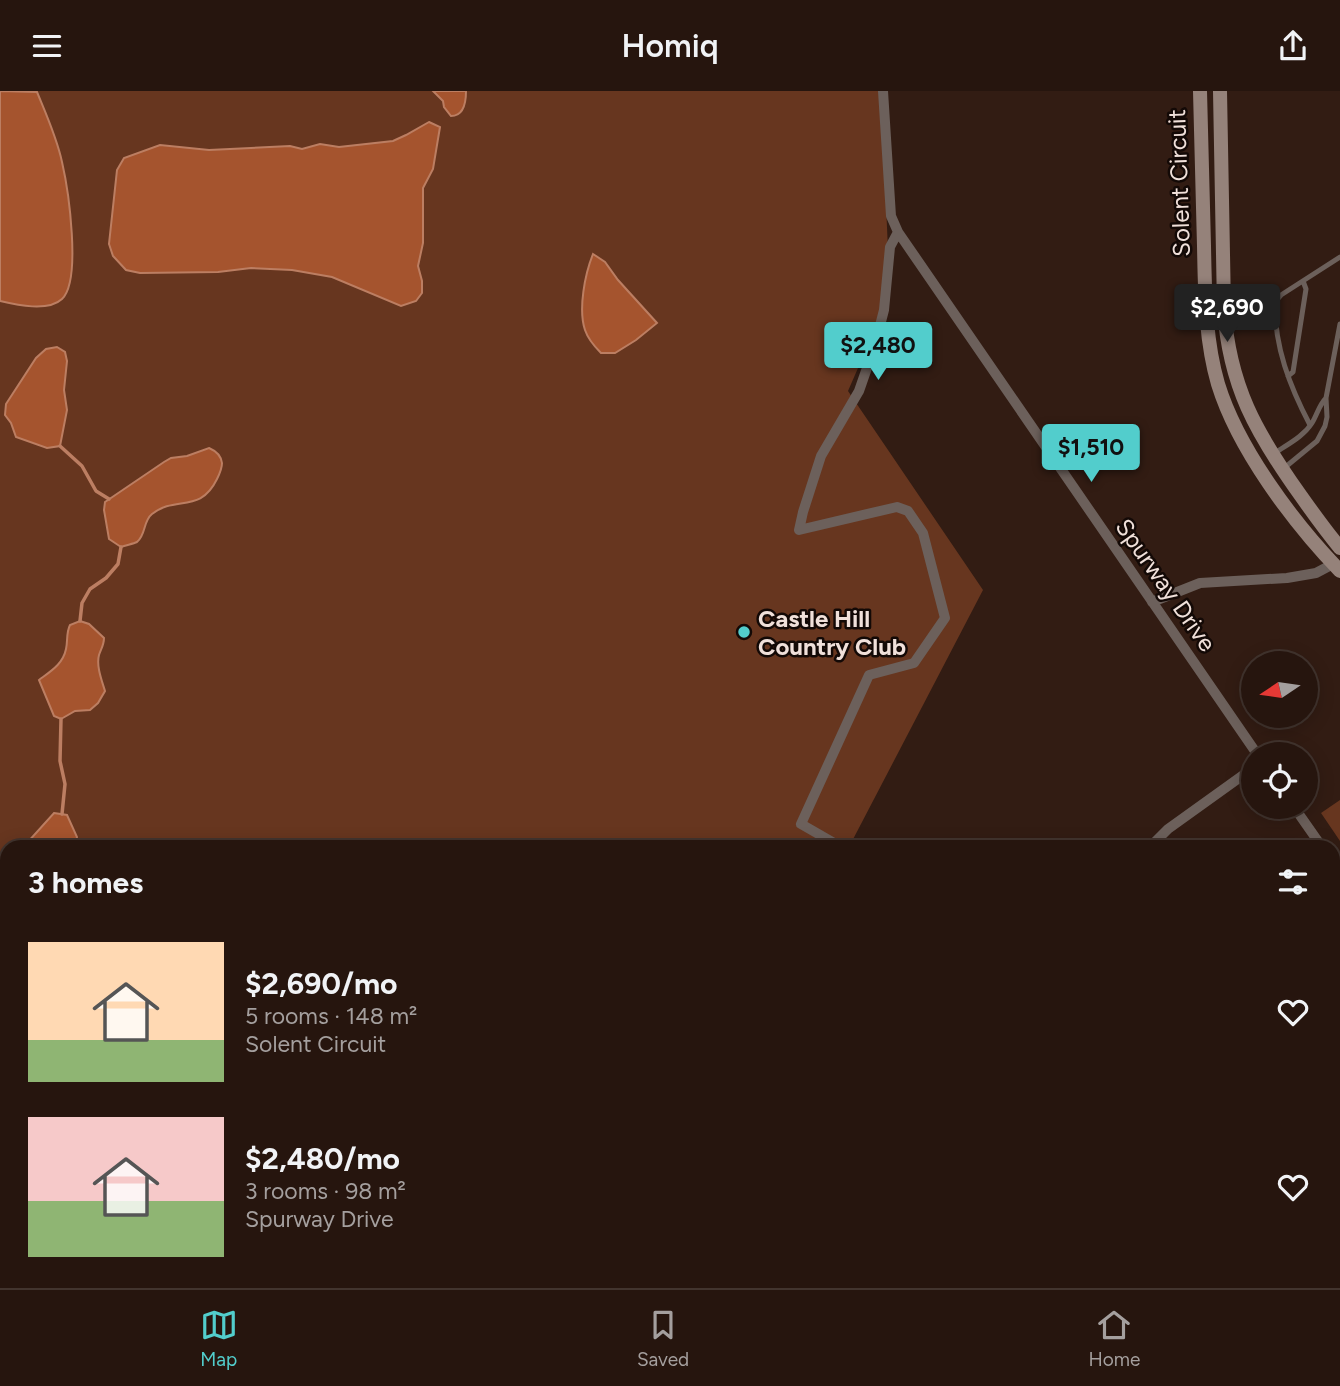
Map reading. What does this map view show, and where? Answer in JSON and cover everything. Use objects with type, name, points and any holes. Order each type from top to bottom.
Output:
[{"type":"street","name":"Spurway Drive","points":[[883,91],[891,216],[898,232],[1249,742]]},
{"type":"street","name":"Solent Circuit","points":[[1200,91],[1206,311],[1210,349],[1219,385],[1237,431],[1251,454],[1307,533],[1336,567]]},
{"type":"street","name":"Solent Circuit","points":[[1220,91],[1226,331],[1231,362],[1247,408],[1272,454],[1340,548]]},
{"type":"street","points":[[829,840],[801,824],[869,675],[914,663],[945,618],[923,533],[908,511],[897,507],[799,530],[821,456],[859,391],[875,345],[884,310],[890,247],[898,232]]},
{"type":"street","points":[[1152,602],[1200,583],[1287,578],[1336,567]]},
{"type":"street","points":[[1157,840],[1168,829],[1241,777]]},
{"type":"street","points":[[1302,819],[1317,840]]},
{"type":"lane","points":[[1310,425],[1288,376],[1278,336],[1275,302],[1281,295],[1340,257]]},
{"type":"lane","points":[[1288,376],[1293,372],[1306,289],[1303,281]]},
{"type":"lane","points":[[1282,470],[1322,434],[1327,417],[1326,398],[1337,355],[1340,324]]},
{"type":"lane","points":[[1272,454],[1299,437],[1310,425],[1326,398]]},
{"type":"shaded area","name":"Castle Hill Country Club","points":[[0,91],[881,91],[888,250],[882,313],[848,391],[983,590],[853,840],[0,840]]},
{"type":"shaded area","points":[[0,91],[37,92],[62,162],[72,233],[71,273],[68,289],[62,299],[49,305],[32,306],[0,301]]},
{"type":"shaded area","points":[[433,91],[466,91],[465,104],[459,114],[451,116],[443,101]]},
{"type":"shaded area","points":[[429,122],[440,127],[433,169],[423,188],[423,243],[418,266],[422,293],[416,301],[401,306],[332,277],[292,270],[251,268],[218,272],[140,273],[126,270],[113,256],[109,244],[117,170],[124,158],[160,145],[209,150],[290,146],[302,149],[320,144],[339,147],[393,141]]},
{"type":"shaded area","points":[[593,254],[605,262],[657,323],[615,353],[601,353],[588,336],[583,322],[583,292]]},
{"type":"shaded area","points":[[57,347],[65,352],[67,361],[64,390],[67,410],[60,446],[47,448],[16,437],[5,415],[6,404],[36,358],[46,349]]},
{"type":"shaded area","points":[[209,448],[216,452],[222,465],[217,479],[203,497],[161,508],[152,514],[137,542],[121,547],[109,539],[105,502],[171,458],[187,456]]},
{"type":"shaded area","points":[[80,621],[89,624],[104,638],[98,664],[105,691],[90,710],[75,711],[61,719],[54,716],[39,680],[62,659],[70,625]]},
{"type":"shaded area","points":[[1340,800],[1340,840],[1339,840],[1321,813]]},
{"type":"shaded area","points":[[54,813],[67,815],[77,837],[76,840],[30,840]]},
{"type":"waterway","points":[[60,446],[82,466],[96,491],[109,499]]},
{"type":"waterway","points":[[80,621],[82,603],[90,589],[106,578],[118,564],[121,547]]},
{"type":"waterway","points":[[61,719],[60,761],[65,784],[62,814]]},
{"type":"place","name":"Castle Hill Country Club","points":[[744,632]]}]
